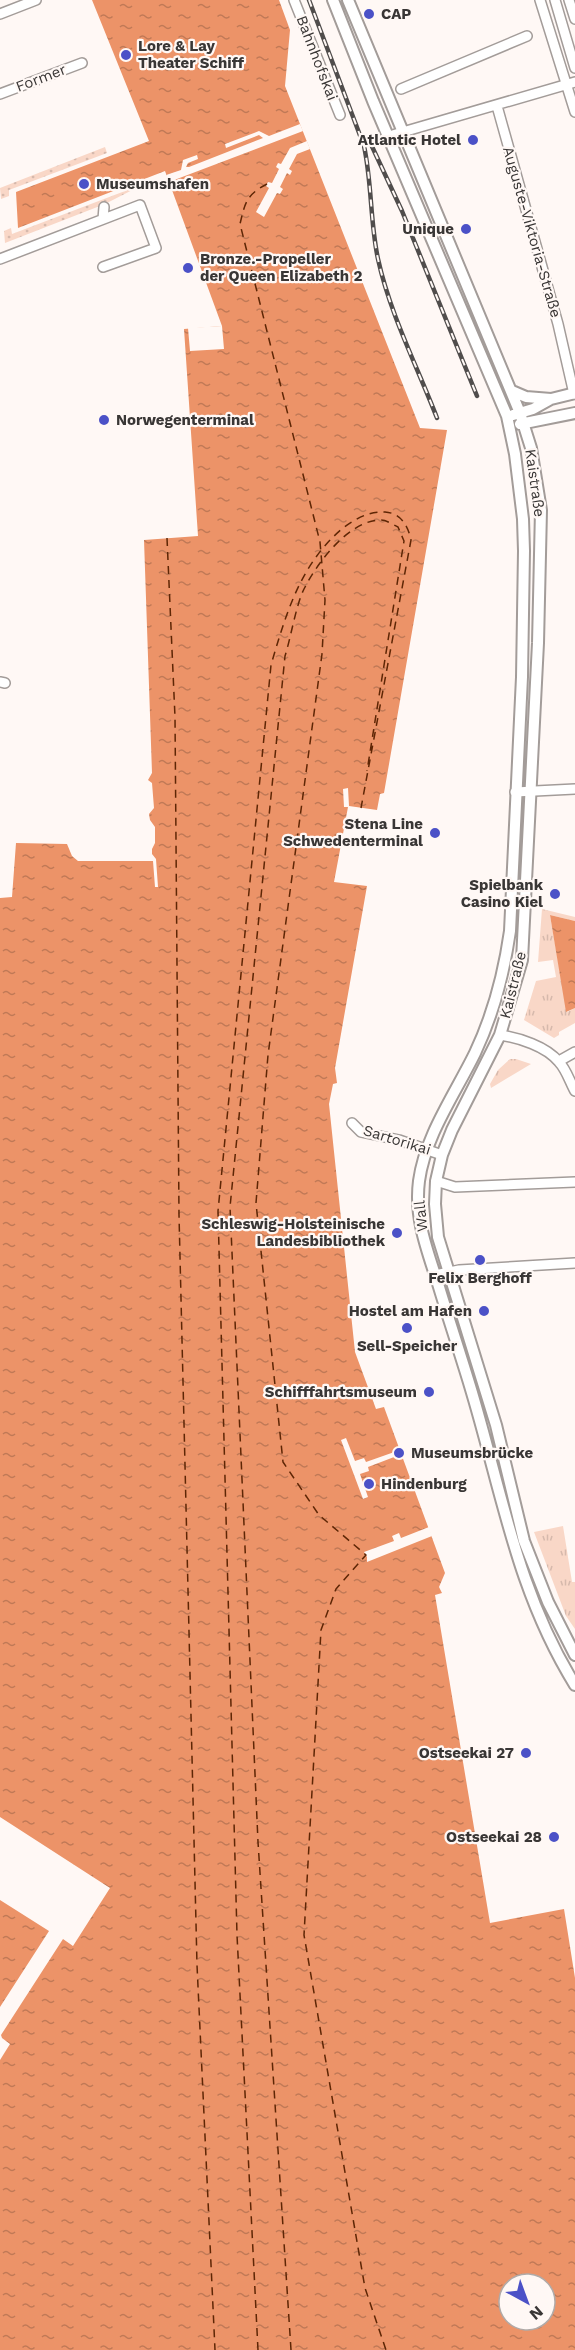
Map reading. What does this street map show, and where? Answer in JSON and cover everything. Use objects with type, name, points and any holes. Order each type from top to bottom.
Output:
[{"type":"main road","name":"Kaistraße","points":[[333,0],[507,417],[516,465],[523,519],[524,551],[522,677],[510,931],[501,974],[485,1029]]},
{"type":"main road","name":"Kaistraße","points":[[348,0],[512,391],[524,424],[537,478],[541,510],[532,792],[522,960],[500,1035]]},
{"type":"main road","points":[[512,391],[526,397],[551,399]]},
{"type":"main road","points":[[507,417],[551,399],[574,394]]},
{"type":"main road","points":[[507,417],[515,423],[524,424],[575,413]]},
{"type":"main road","name":"Wall","points":[[485,1029],[427,1149],[419,1182],[418,1201],[425,1247],[477,1408],[527,1589],[553,1647],[575,1684]]},
{"type":"main road","name":"Wall","points":[[500,1035],[452,1130],[442,1155],[436,1181],[437,1227],[448,1272],[490,1403],[524,1541],[548,1602],[575,1655]]},
{"type":"street","points":[[0,14],[36,0]]},
{"type":"street","name":"Bahnhofskai","points":[[294,0],[340,115]]},
{"type":"street","points":[[540,0],[571,84],[575,112]]},
{"type":"street","points":[[555,0],[575,69]]},
{"type":"street","points":[[569,0],[575,19]]},
{"type":"street","points":[[401,88],[527,36]]},
{"type":"street","name":"Former","points":[[0,94],[82,63]]},
{"type":"street","points":[[389,136],[571,84]]},
{"type":"street","name":"Auguste-Viktoria-Straße","points":[[497,106],[556,316],[574,394]]},
{"type":"street","points":[[0,259],[140,205],[156,248],[103,267]]},
{"type":"street","points":[[103,219],[104,207]]},
{"type":"street","points":[[515,792],[575,789]]},
{"type":"street","points":[[485,1029],[520,1039],[551,1055],[559,1061],[575,1091]]},
{"type":"street","points":[[559,1061],[575,1052]]},
{"type":"street","name":"Sartorikai","points":[[352,1123],[361,1132],[399,1140],[442,1155]]},
{"type":"street","points":[[436,1181],[455,1187],[575,1182]]},
{"type":"street","points":[[435,1275],[448,1272],[575,1263]]},
{"type":"street","points":[[477,1408],[490,1403]]},
{"type":"green space","points":[[105,147],[107,153],[9,190],[9,196],[1,199],[0,188]]},
{"type":"green space","points":[[146,183],[105,204],[5,243],[4,231],[11,228],[12,234]]},
{"type":"green space","points":[[542,909],[575,917],[575,921],[550,915],[567,1012],[575,1008],[575,1023],[559,1032],[559,1035],[554,1038],[524,1020],[536,981],[556,977],[553,960],[538,962]]},
{"type":"green space","points":[[510,1059],[531,1064],[491,1088],[490,1084],[498,1070]]},
{"type":"green space","points":[[563,1526],[572,1582],[575,1582],[575,1629],[566,1616],[534,1532]]},
{"type":"water","points":[[92,0],[279,0],[290,30],[285,86],[420,428],[447,430],[384,793],[380,794],[377,810],[349,806],[348,788],[343,789],[344,807],[348,807],[334,882],[367,886],[335,1068],[337,1083],[333,1084],[329,1104],[355,1352],[376,1409],[384,1407],[445,1573],[439,1587],[442,1593],[435,1595],[490,1923],[564,1909],[575,1978],[575,2350],[0,2350],[0,2060],[10,2044],[1,2035],[63,1939],[73,1946],[110,1888],[0,1817],[0,898],[12,897],[16,843],[67,844],[72,856],[78,861],[153,861],[155,887],[158,887],[156,859],[152,854],[155,827],[149,814],[154,808],[152,783],[148,780],[152,773],[144,540],[198,536],[184,329],[222,326],[165,171],[18,228],[16,192],[149,141]]},
{"type":"water","points":[[550,915],[575,921],[575,1008],[566,1012]]},
{"type":"water","points":[[0,1900],[49,1931],[0,2007]]},
{"type":"pier","points":[[300,124],[303,131],[169,182],[166,175],[181,170],[183,160],[197,155],[198,159],[188,163],[186,167],[189,167],[263,138],[259,135],[226,148],[225,144],[259,131],[269,136]]},
{"type":"pier","points":[[307,141],[310,149],[297,154],[289,169],[292,171],[290,175],[287,173],[280,187],[283,189],[280,194],[277,193],[264,217],[256,212],[269,188],[266,186],[268,182],[272,183],[279,169],[276,167],[278,163],[281,164],[290,148]]},
{"type":"pier","points":[[222,326],[224,349],[190,351],[188,328]]},
{"type":"pier","points":[[346,1438],[355,1461],[364,1458],[366,1462],[400,1450],[402,1454],[368,1467],[369,1471],[360,1474],[368,1497],[363,1499],[341,1440]]},
{"type":"pier","points":[[429,1527],[432,1536],[367,1562],[364,1552],[394,1541],[392,1536],[399,1533],[401,1538]]},
{"type":"ferry route","points":[[267,184],[248,200],[240,224],[320,542],[325,600],[322,654],[268,1055],[256,1203],[283,1462],[319,1515],[366,1555],[336,1589],[321,1630],[304,1935],[365,2288],[386,2350]]},
{"type":"ferry route","points":[[258,2350],[237,1935],[218,1211],[271,665],[296,591],[316,557],[343,528],[368,514],[385,512],[403,521],[411,540],[361,808]]},
{"type":"ferry route","points":[[291,2350],[258,1842],[230,1207],[285,656],[301,596],[317,567],[346,535],[357,527],[381,520],[398,527],[404,541],[367,771]]},
{"type":"ferry route","points":[[167,538],[175,717],[179,1215],[197,1965],[215,2350]]},
{"type":"railway","points":[[309,0],[364,146],[375,245],[389,300],[437,418]]},
{"type":"railway","points":[[369,140],[402,211],[477,396]]},
{"type":"place","name":"CAP","points":[[369,14]]},
{"type":"place","name":"Lore & Lay Theater Schiff","points":[[126,55]]},
{"type":"place","name":"Atlantic Hotel","points":[[473,140]]},
{"type":"place","name":"Museumshafen","points":[[84,184]]},
{"type":"place","name":"Unique","points":[[466,229]]},
{"type":"place","name":"Bronze.-Propeller der Queen Elizabeth 2","points":[[188,268]]},
{"type":"place","name":"Norwegenterminal","points":[[104,420]]},
{"type":"place","name":"Stena Line Schwedenterminal","points":[[435,833]]},
{"type":"place","name":"Spielbank Casino Kiel","points":[[555,894]]},
{"type":"place","name":"Schleswig-Holsteinische Landesbibliothek","points":[[397,1233]]},
{"type":"place","name":"Felix Berghoff","points":[[480,1260]]},
{"type":"place","name":"Hostel am Hafen","points":[[484,1311]]},
{"type":"place","name":"Sell-Speicher","points":[[407,1328]]},
{"type":"place","name":"Schifffahrtsmuseum","points":[[429,1392]]},
{"type":"place","name":"Museumsbrücke","points":[[399,1453]]},
{"type":"place","name":"Hindenburg","points":[[369,1484]]},
{"type":"place","name":"Ostseekai 27","points":[[526,1753]]},
{"type":"place","name":"Ostseekai 28","points":[[554,1837]]}]
